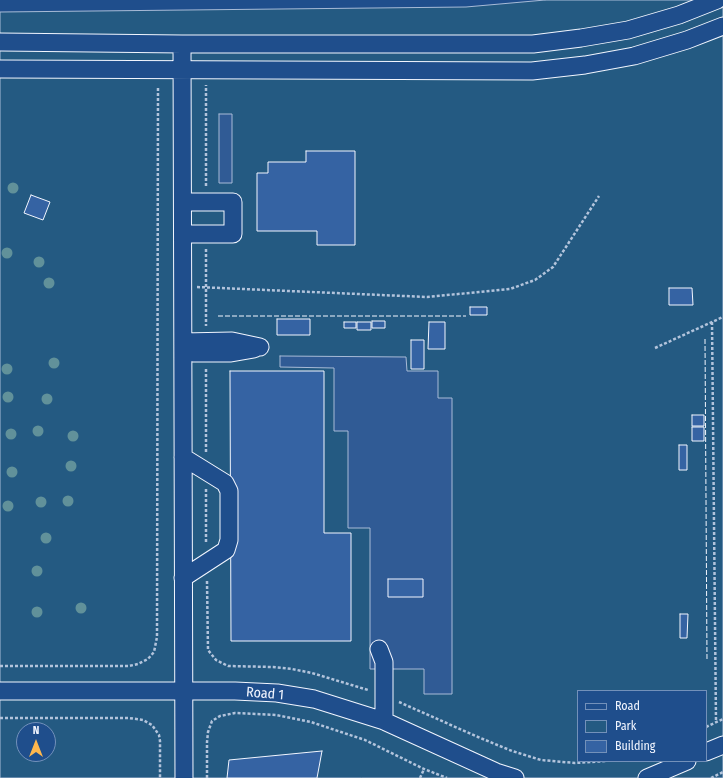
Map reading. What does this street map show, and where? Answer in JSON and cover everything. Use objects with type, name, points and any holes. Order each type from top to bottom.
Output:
[{"type":"street","points":[[0,42],[182,44],[533,44],[628,30],[679,15],[717,0]]},
{"type":"street","points":[[0,69],[532,71],[585,65],[634,56],[687,40],[723,26]]},
{"type":"street","points":[[182,44],[184,778]]},
{"type":"street","points":[[183,202],[233,202],[233,234],[183,234]]},
{"type":"street","points":[[183,348],[206,347]]},
{"type":"street","points":[[183,457],[225,483],[229,491],[229,540],[226,550],[183,578]]},
{"type":"street","name":"Road 1","points":[[0,691],[235,691],[277,693],[314,699],[379,719],[496,772],[514,778]]},
{"type":"street","points":[[379,693],[379,719]]},
{"type":"street","points":[[707,752],[723,745]]},
{"type":"street","points":[[647,778],[685,762]]},
{"type":"path","points":[[0,666],[128,666],[138,664],[148,659],[154,652],[157,629],[158,69]]},
{"type":"path","points":[[206,69],[206,202]]},
{"type":"path","points":[[183,287],[427,297],[510,289],[535,280],[553,267],[600,196]]},
{"type":"path","points":[[206,234],[206,564],[208,650],[216,660],[228,666],[273,666],[292,669],[312,673],[379,693],[478,737],[512,751],[541,760],[575,763],[591,762]]},
{"type":"path","points":[[655,348],[723,317]]},
{"type":"path","points":[[712,322],[716,722]]},
{"type":"path","points":[[207,778],[207,742],[212,721],[220,716],[235,713],[276,716],[311,722],[365,740],[424,769],[447,778]]},
{"type":"path","points":[[0,718],[128,718],[143,720],[152,725],[159,735],[160,778]]},
{"type":"path","points":[[707,726],[723,719]]},
{"type":"path","points":[[420,778],[424,769]]},
{"type":"path","points":[[711,778],[723,772]]},
{"type":"green space","points":[[545,0],[723,0],[723,778],[0,778],[0,12],[466,7]]},
{"type":"shaded area","points":[[219,114],[232,114],[232,183],[219,183]]},
{"type":"shaded area","points":[[280,356],[406,357],[407,371],[438,371],[438,398],[452,398],[452,694],[424,694],[424,669],[370,669],[370,528],[348,528],[348,431],[334,431],[334,368],[280,367]]},
{"type":"building","points":[[306,151],[355,151],[355,245],[317,245],[317,231],[257,231],[257,173],[268,173],[268,162],[306,162]]},
{"type":"building","points":[[31,195],[50,202],[43,220],[24,213]]},
{"type":"building","points":[[669,288],[692,288],[693,305],[669,305]]},
{"type":"building","points":[[470,307],[487,307],[487,315],[470,315]]},
{"type":"building","points":[[277,319],[310,319],[310,335],[277,335]]},
{"type":"building","points":[[372,321],[385,321],[385,328],[372,328]]},
{"type":"building","points":[[344,322],[356,322],[356,328],[344,328]]},
{"type":"building","points":[[357,322],[371,322],[371,330],[357,330]]},
{"type":"building","points":[[429,322],[445,322],[445,349],[428,349]]},
{"type":"building","points":[[411,340],[424,340],[424,369],[411,369]]},
{"type":"building","points":[[230,371],[324,371],[324,533],[351,533],[351,641],[231,641]]},
{"type":"building","points":[[692,415],[704,415],[704,426],[692,426]]},
{"type":"building","points":[[692,427],[704,427],[704,441],[692,441]]},
{"type":"building","points":[[679,445],[687,445],[687,470],[679,470]]},
{"type":"building","points":[[388,579],[423,579],[423,597],[388,597]]},
{"type":"building","points":[[680,614],[688,614],[687,638],[680,638]]},
{"type":"building","points":[[322,751],[317,778],[227,778],[229,760]]},
{"type":"fence","points":[[218,316],[466,316]]},
{"type":"fence","points":[[705,339],[707,660]]}]
